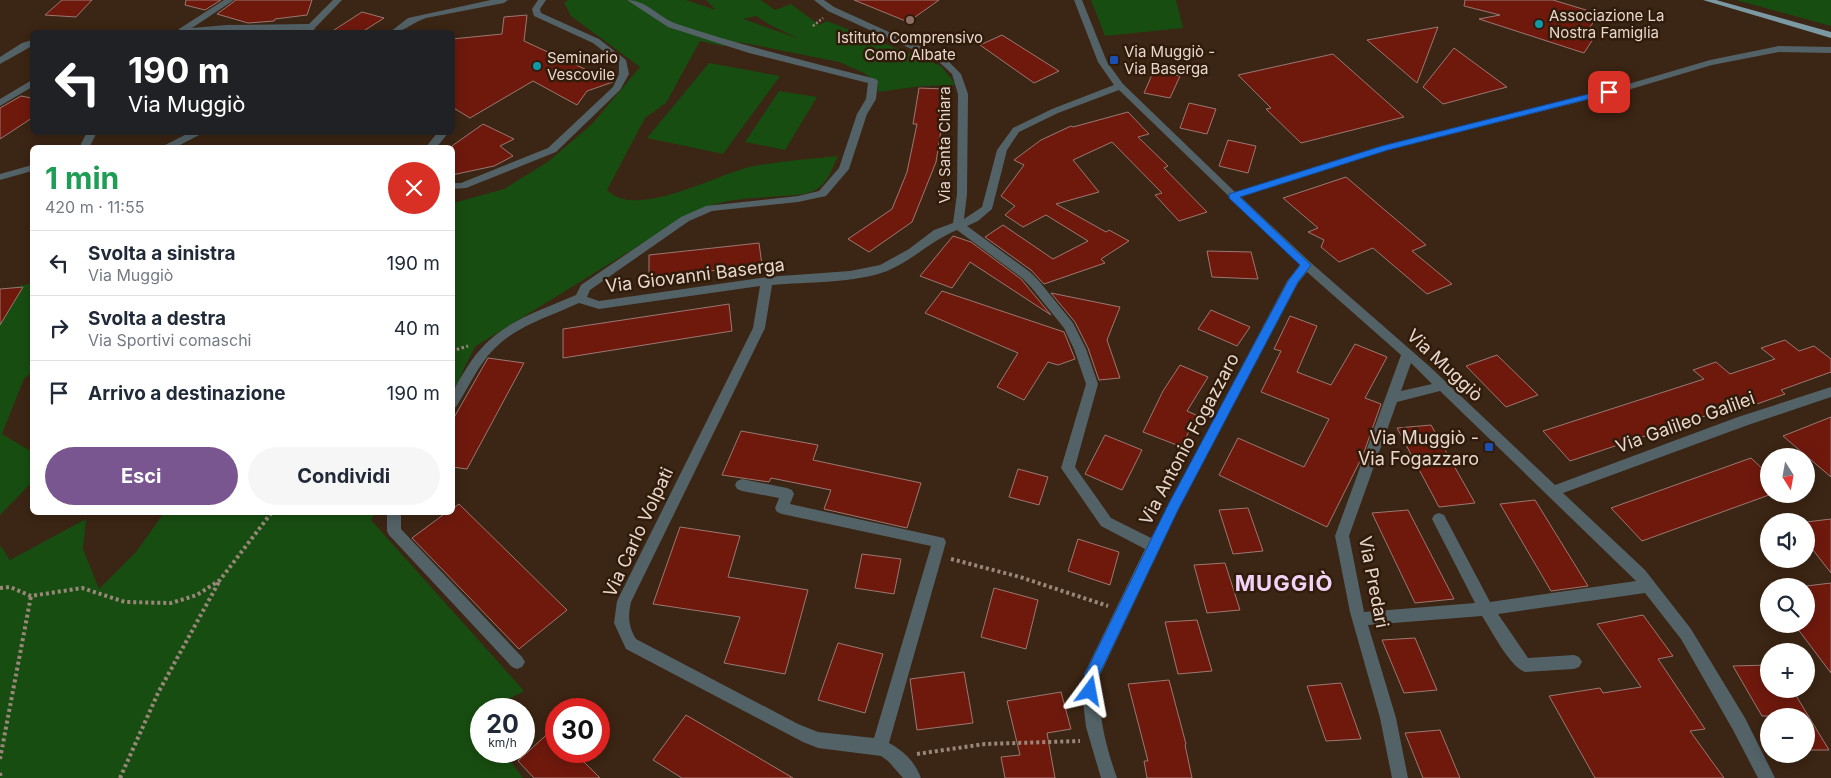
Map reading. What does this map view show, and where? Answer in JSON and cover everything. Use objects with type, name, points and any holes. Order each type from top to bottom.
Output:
[{"type":"main road","points":[[1707,0],[1831,35]]},
{"type":"street","points":[[184,30],[230,0]]},
{"type":"street","points":[[204,30],[227,28],[310,30],[338,0]]},
{"type":"street","points":[[397,30],[411,20],[424,16],[504,0]]},
{"type":"street","points":[[455,186],[462,186],[552,150],[617,88],[624,74],[623,62],[596,41],[537,14],[536,9],[542,0]]},
{"type":"street","name":"Via Giovanni Baserga","points":[[630,0],[671,25],[752,51],[873,81],[871,99],[862,114],[844,169],[822,194],[798,199],[710,208],[685,219],[585,288],[581,298],[585,302],[599,305],[767,281],[850,275],[883,268],[913,252],[938,234],[974,219],[987,209],[1002,150],[1016,130],[1120,86]]},
{"type":"street","name":"Via Santa Chiara","points":[[818,0],[831,9],[941,59],[954,68],[961,82],[962,94],[962,194],[958,225]]},
{"type":"street","name":"Via Muggiò","points":[[1078,0],[1104,62],[1120,86],[1306,265],[1444,386],[1640,575],[1686,634],[1739,724],[1767,778]]},
{"type":"street","points":[[0,61],[30,44]]},
{"type":"street","points":[[1233,196],[1385,148],[1628,87],[1710,63],[1779,49],[1831,50]]},
{"type":"street","points":[[0,104],[30,84]]},
{"type":"street","points":[[171,145],[193,135]]},
{"type":"street","points":[[433,145],[441,135]]},
{"type":"street","points":[[0,177],[30,169]]},
{"type":"street","points":[[958,225],[1026,275],[1069,326],[1080,349],[1092,384],[1068,468],[1106,522],[1154,547]]},
{"type":"street","name":"Via Antonio Fogazzaro","points":[[1109,778],[1096,740],[1090,691],[1092,674],[1173,507],[1293,281],[1306,265]]},
{"type":"street","name":"Via Carlo Volpati","points":[[767,281],[759,328],[624,601],[620,615],[622,628],[631,644],[793,730],[818,740],[880,746],[898,756],[913,778]]},
{"type":"street","points":[[455,399],[476,362],[490,345],[503,334],[581,298]]},
{"type":"street","name":"Via Predari","points":[[1400,778],[1388,718],[1359,619],[1342,536],[1408,354]]},
{"type":"street","points":[[1392,398],[1444,386]]},
{"type":"street","name":"Via Galileo Galilei","points":[[1553,491],[1743,421],[1831,392]]},
{"type":"street","points":[[742,485],[787,494],[782,508],[939,542],[880,746]]},
{"type":"street","points":[[394,515],[394,531],[517,662]]},
{"type":"street","points":[[1439,519],[1486,610],[1525,666],[1574,662]]},
{"type":"street","points":[[1359,619],[1486,610],[1648,586]]},
{"type":"path","points":[[120,778],[158,693],[220,580],[270,515]]},
{"type":"path","points":[[935,555],[1020,577],[1122,611]]},
{"type":"path","points":[[0,588],[10,587],[31,596],[82,588],[124,602],[171,603],[197,595],[220,580]]},
{"type":"path","points":[[0,759],[31,596]]},
{"type":"path","points":[[898,756],[985,744],[1096,740]]},
{"type":"path","points":[[0,773],[1,778]]},
{"type":"green space","points":[[568,0],[686,0],[716,10],[706,0],[761,0],[775,10],[791,4],[819,25],[827,21],[941,66],[956,85],[921,86],[878,92],[878,83],[864,73],[839,62],[744,43],[734,42],[723,46],[700,41],[666,103],[645,118],[607,190],[620,198],[637,200],[657,198],[754,166],[838,156],[826,180],[818,189],[804,194],[732,201],[704,208],[690,214],[476,346],[455,387],[455,202],[504,189],[549,161],[592,124],[640,67],[571,16],[564,3]],"holes":[[[756,16],[800,39],[743,19]]]},
{"type":"green space","points":[[1091,0],[1176,0],[1183,28],[1105,36]]},
{"type":"green space","points":[[1736,0],[1831,0],[1831,26]]},
{"type":"green space","points":[[709,63],[780,76],[723,154],[647,138]]},
{"type":"green space","points":[[779,91],[817,97],[785,150],[745,142]]},
{"type":"green space","points":[[30,284],[30,374],[24,379],[2,434],[30,451],[30,484],[0,515],[0,291]]},
{"type":"green space","points":[[163,515],[374,515],[371,520],[524,691],[511,698],[470,698],[470,763],[512,763],[523,778],[0,778],[0,545],[10,560],[86,519],[83,549],[99,589],[136,552]]},
{"type":"building","points":[[62,0],[92,0],[76,17],[45,15]]},
{"type":"building","points":[[186,0],[221,0],[205,10],[185,5]]},
{"type":"building","points":[[236,0],[312,0],[307,15],[275,19],[274,21],[248,23],[217,14]]},
{"type":"building","points":[[854,0],[939,0],[908,22]]},
{"type":"building","name":"Associazione La Nostra Famiglia","points":[[1465,0],[1553,0],[1599,14],[1584,36],[1593,39],[1584,53],[1479,19],[1500,15],[1464,6]]},
{"type":"building","points":[[362,12],[384,18],[365,30],[334,30]]},
{"type":"building","name":"Seminario Vescovile","points":[[527,15],[524,41],[613,82],[587,91],[577,105],[533,81],[470,118],[455,109],[455,39],[502,34],[504,17]]},
{"type":"building","points":[[1438,27],[1417,83],[1367,40]]},
{"type":"building","points":[[1002,35],[1059,71],[1034,83],[980,45]]},
{"type":"building","points":[[1454,48],[1507,87],[1443,104],[1423,87]]},
{"type":"building","points":[[1333,54],[1404,117],[1301,143],[1266,109],[1271,108],[1238,75]]},
{"type":"building","points":[[1154,70],[1180,76],[1170,98],[1144,93]]},
{"type":"building","points":[[919,88],[944,89],[936,162],[912,222],[869,252],[848,239],[892,209],[907,172],[917,124],[913,124]]},
{"type":"building","points":[[21,96],[30,98],[30,119],[0,139],[0,108]]},
{"type":"building","points":[[1189,103],[1216,109],[1207,134],[1180,128]]},
{"type":"building","points":[[1128,112],[1149,134],[1138,137],[1168,166],[1164,168],[1207,212],[1179,221],[1155,195],[1162,193],[1112,142],[1073,160],[1099,192],[1056,204],[1106,232],[1109,230],[1129,241],[1101,259],[1105,263],[1044,284],[1031,270],[985,237],[1003,225],[1053,259],[1088,241],[1046,215],[1023,227],[1005,215],[1015,206],[1001,196],[1024,165],[1014,160],[1041,140],[1071,126]]},
{"type":"building","points":[[483,124],[514,139],[500,146],[513,156],[494,166],[455,174],[455,145],[453,145]]},
{"type":"building","points":[[1228,140],[1256,146],[1248,173],[1219,166]]},
{"type":"building","points":[[1346,177],[1426,245],[1412,251],[1452,284],[1427,294],[1373,248],[1339,262],[1321,247],[1324,240],[1308,232],[1318,228],[1283,198]]},
{"type":"building","points":[[953,236],[971,242],[1021,279],[1051,315],[970,262],[952,288],[920,276]]},
{"type":"building","points":[[759,243],[762,265],[649,278],[649,255]]},
{"type":"building","points":[[1207,251],[1251,252],[1258,279],[1212,277]]},
{"type":"building","points":[[23,287],[0,325],[0,289]]},
{"type":"building","points":[[942,291],[1064,332],[1075,359],[1058,365],[1048,362],[1024,400],[997,387],[1018,353],[925,313]]},
{"type":"building","points":[[1051,293],[1120,307],[1107,340],[1120,378],[1099,380],[1088,348],[1075,322]]},
{"type":"building","points":[[729,304],[732,331],[563,358],[563,329]]},
{"type":"building","points":[[1211,310],[1250,327],[1237,346],[1198,329]]},
{"type":"building","points":[[1290,316],[1317,326],[1297,372],[1331,385],[1355,344],[1387,357],[1365,398],[1381,404],[1363,455],[1327,527],[1219,475],[1238,438],[1304,467],[1329,419],[1261,392],[1281,351],[1274,349]]},
{"type":"building","points":[[1785,340],[1799,351],[1814,346],[1831,359],[1831,372],[1781,390],[1785,394],[1740,410],[1735,406],[1570,461],[1543,431],[1704,379],[1693,370],[1716,362],[1730,374],[1775,359],[1761,348]]},
{"type":"building","points":[[1497,355],[1538,395],[1506,407],[1466,366]]},
{"type":"building","points":[[488,358],[524,363],[467,469],[455,467],[455,416]]},
{"type":"building","points":[[1180,365],[1208,377],[1187,411],[1196,415],[1182,447],[1143,432],[1163,391]]},
{"type":"building","points":[[1831,417],[1831,477],[1815,463],[1815,448],[1797,448],[1783,436]]},
{"type":"building","points":[[1431,425],[1475,503],[1439,507],[1397,428]]},
{"type":"building","points":[[741,431],[818,445],[813,460],[921,483],[907,528],[824,509],[831,490],[771,478],[769,482],[722,475]]},
{"type":"building","points":[[1105,435],[1142,450],[1122,490],[1085,474]]},
{"type":"building","points":[[1751,458],[1760,466],[1760,498],[1642,541],[1611,508]]},
{"type":"building","points":[[1018,469],[1048,477],[1039,505],[1009,497]]},
{"type":"building","points":[[1535,500],[1588,586],[1551,591],[1500,504]]},
{"type":"building","points":[[459,504],[567,610],[519,649],[412,538],[443,515],[455,515],[455,507]]},
{"type":"building","points":[[1248,508],[1263,551],[1233,554],[1219,510]]},
{"type":"building","points":[[1408,510],[1454,599],[1415,603],[1372,513]]},
{"type":"building","points":[[1831,519],[1831,573],[1815,553],[1815,521]]},
{"type":"building","points":[[680,527],[740,536],[728,577],[808,590],[785,674],[724,663],[740,617],[653,604]]},
{"type":"building","points":[[1078,539],[1119,552],[1110,585],[1068,571]]},
{"type":"building","points":[[862,554],[901,559],[894,594],[855,588]]},
{"type":"building","points":[[1225,563],[1240,610],[1207,613],[1194,565]]},
{"type":"building","points":[[1831,583],[1831,673],[1815,652],[1815,643],[1808,643],[1801,633],[1815,633],[1815,585]]},
{"type":"building","points":[[994,588],[1038,600],[1026,649],[981,637]]},
{"type":"building","points":[[1643,615],[1673,656],[1658,659],[1705,729],[1690,731],[1724,778],[1595,778],[1549,696],[1600,688],[1603,693],[1641,687],[1597,624]]},
{"type":"building","points":[[1197,620],[1212,671],[1178,674],[1165,622]]},
{"type":"building","points":[[1415,638],[1437,690],[1404,693],[1382,640]]},
{"type":"building","points":[[838,643],[883,654],[865,713],[818,700]]},
{"type":"building","points":[[1760,665],[1760,698],[1797,698],[1804,708],[1760,708],[1760,713],[1733,666]]},
{"type":"building","points":[[964,672],[973,723],[917,730],[910,679]]},
{"type":"building","points":[[1169,680],[1186,744],[1192,778],[1147,778],[1144,761],[1148,761],[1128,684]]},
{"type":"building","points":[[1341,683],[1361,739],[1326,741],[1307,686]]},
{"type":"building","points":[[1061,692],[1071,729],[1047,733],[1055,778],[1005,778],[1001,757],[1020,755],[1007,701]]},
{"type":"building","points":[[686,715],[793,778],[682,778],[653,760]]},
{"type":"building","points":[[1815,727],[1829,750],[1815,750]]},
{"type":"building","points":[[1440,730],[1460,778],[1423,778],[1405,733]]},
{"type":"building","points":[[545,736],[545,763],[585,763],[600,778],[534,778],[520,763],[535,763],[535,745]]},
{"type":"place","name":"Istituto Comprensivo Como Albate","points":[[910,20]]},
{"type":"place","name":"Associazione La Nostra Famiglia","points":[[1539,24]]},
{"type":"place","name":"Via Muggiò - Via Baserga","points":[[1114,60]]},
{"type":"place","name":"Seminario Vescovile","points":[[537,66]]},
{"type":"place","name":"Via Muggiò - Via Fogazzaro","points":[[1489,447]]},
{"type":"district","name":"MUGGIÒ","points":[[1284,583]]},
{"type":"route","points":[[1090,691],[1092,674],[1173,507],[1293,281],[1306,265],[1233,196],[1385,148],[1609,92]]}]
